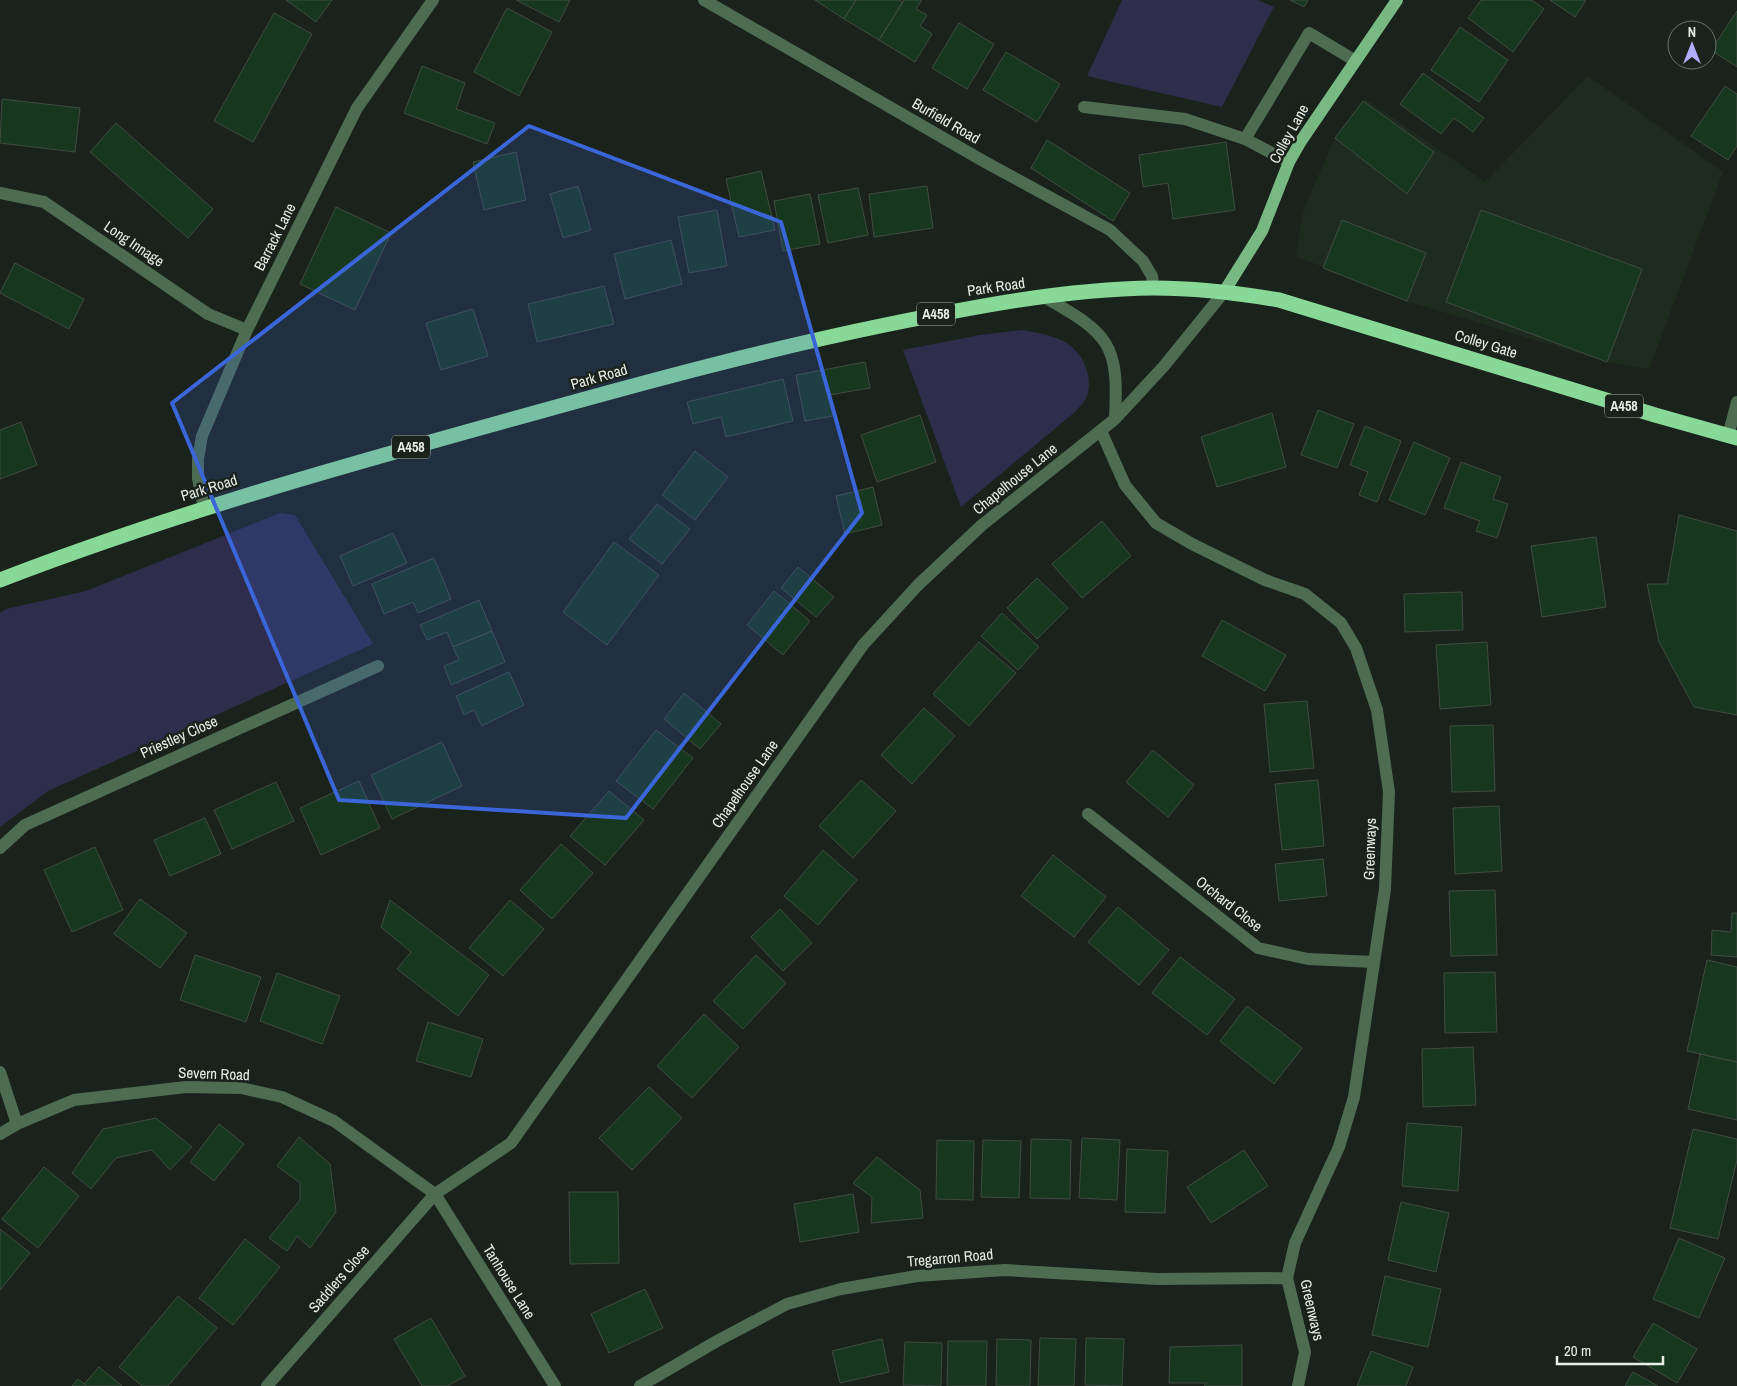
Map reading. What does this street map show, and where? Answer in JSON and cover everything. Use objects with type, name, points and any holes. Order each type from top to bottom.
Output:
[{"type":"highway","name":"Park Road","points":[[0,580],[204,508],[324,471],[672,375],[838,334],[972,307],[1044,297],[1154,288],[1224,292]]},
{"type":"highway","name":"Colley Gate","points":[[1224,292],[1279,300],[1733,437]]},
{"type":"main road","name":"Colley Lane","points":[[1224,292],[1262,231],[1289,162],[1301,141],[1354,60],[1397,0]]},
{"type":"street","name":"Barrack Lane","points":[[204,508],[198,478],[198,459],[202,436],[247,330],[357,108],[433,0]]},
{"type":"street","name":"Burfield Road","points":[[704,0],[985,162],[1110,230],[1143,261],[1152,276],[1154,288]]},
{"type":"street","points":[[1245,139],[1309,33],[1354,60]]},
{"type":"street","points":[[1084,107],[1185,119],[1245,139],[1289,162]]},
{"type":"street","name":"Long Innage","points":[[0,194],[44,202],[208,314],[247,330]]},
{"type":"street","name":"Chapelhouse Lane","points":[[436,1194],[511,1143],[863,644],[918,585],[982,526],[1114,419],[1164,366],[1224,292]]},
{"type":"street","points":[[1044,297],[1085,322],[1108,345],[1116,374],[1114,419]]},
{"type":"street","points":[[1733,437],[1737,402]]},
{"type":"street","name":"Greenways","points":[[1101,431],[1125,485],[1156,522],[1192,544],[1265,580],[1305,594],[1341,623],[1356,648],[1377,710],[1388,792],[1384,889],[1354,1097],[1339,1147],[1295,1243],[1287,1278],[1305,1352],[1298,1386]]},
{"type":"street","name":"Priestley Close","points":[[0,848],[25,825],[378,666]]},
{"type":"street","name":"Orchard Close","points":[[1088,814],[1258,948],[1308,959],[1374,962]]},
{"type":"street","points":[[0,1072],[17,1124]]},
{"type":"street","name":"Severn Road","points":[[0,1134],[17,1124],[74,1100],[186,1087],[241,1088],[282,1097],[334,1121],[436,1194]]},
{"type":"street","name":"Saddlers Close","points":[[267,1386],[436,1194]]},
{"type":"street","name":"Tanhouse Lane","points":[[436,1194],[554,1386]]},
{"type":"street","name":"Tregarron Road","points":[[640,1386],[717,1341],[787,1304],[840,1289],[917,1276],[1005,1270],[1157,1279],[1287,1278]]},
{"type":"highlighted area","points":[[529,126],[781,222],[862,513],[626,818],[339,800],[172,403]]},
{"type":"shaded area","points":[[1122,0],[1258,0],[1274,7],[1222,107],[1087,76]]},
{"type":"shaded area","points":[[1588,76],[1723,172],[1649,369],[1607,362],[1407,301],[1296,256],[1303,213],[1335,138],[1366,99],[1485,182]]},
{"type":"shaded area","points":[[1023,330],[1058,338],[1079,354],[1088,374],[1089,389],[1087,396],[1075,412],[961,507],[903,350],[980,335]]},
{"type":"shaded area","points":[[280,513],[295,515],[373,644],[48,791],[0,827],[0,613],[6,609],[86,591]]},
{"type":"building","points":[[286,0],[332,0],[316,22]]},
{"type":"building","points":[[516,0],[570,0],[559,22]]},
{"type":"building","points":[[815,0],[856,0],[844,19]]},
{"type":"building","points":[[856,0],[899,0],[903,2],[879,40],[844,19]]},
{"type":"building","points":[[904,0],[922,0],[916,9],[927,15],[920,26],[932,34],[915,62],[879,40]]},
{"type":"building","points":[[1290,0],[1308,0],[1304,7]]},
{"type":"building","points":[[1481,0],[1532,0],[1544,9],[1513,52],[1468,18]]},
{"type":"building","points":[[1550,0],[1586,0],[1575,17]]},
{"type":"building","points":[[507,8],[552,32],[519,96],[474,72]]},
{"type":"building","points":[[1737,11],[1737,67],[1717,54],[1717,41]]},
{"type":"building","points":[[274,13],[312,34],[253,142],[214,121]]},
{"type":"building","points":[[959,23],[994,44],[967,89],[932,68]]},
{"type":"building","points":[[1460,27],[1508,60],[1479,102],[1431,70]]},
{"type":"building","points":[[1006,52],[1060,84],[1037,122],[983,90]]},
{"type":"building","points":[[422,66],[465,83],[456,109],[495,123],[487,144],[404,113]]},
{"type":"building","points":[[1423,73],[1484,118],[1473,132],[1454,118],[1441,134],[1400,104]]},
{"type":"building","points":[[1725,86],[1737,94],[1737,146],[1728,160],[1691,136]]},
{"type":"building","points":[[2,99],[80,108],[75,152],[0,143]]},
{"type":"building","points":[[1363,101],[1434,152],[1407,194],[1335,138]]},
{"type":"building","points":[[116,123],[213,209],[188,238],[90,152]]},
{"type":"building","points":[[1047,140],[1130,193],[1113,221],[1031,168]]},
{"type":"building","points":[[1226,142],[1235,210],[1173,219],[1168,183],[1143,187],[1139,155]]},
{"type":"building","points":[[516,152],[526,200],[484,210],[473,162]]},
{"type":"building","points":[[761,171],[775,230],[739,237],[726,179]]},
{"type":"building","points":[[578,186],[591,230],[563,238],[550,194]]},
{"type":"building","points":[[927,186],[933,228],[874,237],[869,194]]},
{"type":"building","points":[[858,188],[868,235],[828,243],[818,195]]},
{"type":"building","points":[[810,194],[820,244],[783,251],[774,201]]},
{"type":"building","points":[[336,207],[391,233],[355,310],[300,284]]},
{"type":"building","points":[[717,210],[727,266],[689,273],[678,217]]},
{"type":"building","points":[[1481,210],[1642,269],[1607,362],[1446,302]]},
{"type":"building","points":[[1342,220],[1426,253],[1407,301],[1323,268]]},
{"type":"building","points":[[671,240],[682,284],[625,299],[614,254]]},
{"type":"building","points":[[15,263],[84,299],[69,329],[0,293]]},
{"type":"building","points":[[604,286],[614,324],[537,342],[528,304]]},
{"type":"building","points":[[473,309],[488,356],[441,370],[426,323]]},
{"type":"building","points":[[865,362],[870,388],[829,395],[833,416],[805,421],[796,375]]},
{"type":"building","points":[[783,379],[793,421],[726,437],[721,417],[693,424],[687,402]]},
{"type":"building","points":[[1318,410],[1354,424],[1337,468],[1301,455]]},
{"type":"building","points":[[1272,413],[1286,467],[1217,487],[1201,437]]},
{"type":"building","points":[[920,415],[936,462],[877,482],[861,435]]},
{"type":"building","points":[[21,422],[37,465],[0,479],[0,430]]},
{"type":"building","points":[[1365,426],[1401,441],[1377,502],[1359,495],[1368,472],[1350,465]]},
{"type":"building","points":[[1414,442],[1450,458],[1425,515],[1389,500]]},
{"type":"building","points":[[695,451],[728,477],[695,520],[662,495]]},
{"type":"building","points":[[1461,462],[1501,477],[1493,499],[1508,504],[1497,538],[1476,531],[1480,521],[1444,508]]},
{"type":"building","points":[[873,487],[882,525],[845,534],[836,496]]},
{"type":"building","points":[[657,504],[690,529],[662,564],[629,539]]},
{"type":"building","points":[[1679,515],[1737,531],[1737,715],[1694,707],[1659,642],[1647,584],[1667,584]]},
{"type":"building","points":[[1102,521],[1131,556],[1082,598],[1052,564]]},
{"type":"building","points":[[393,533],[407,563],[353,586],[340,556]]},
{"type":"building","points":[[1596,537],[1606,607],[1542,617],[1531,546]]},
{"type":"building","points":[[614,542],[659,575],[607,645],[563,612]]},
{"type":"building","points":[[434,558],[451,599],[418,613],[413,602],[384,614],[372,584]]},
{"type":"building","points":[[798,567],[834,597],[816,617],[781,588]]},
{"type":"building","points":[[1037,578],[1068,608],[1037,639],[1007,608]]},
{"type":"building","points":[[774,591],[810,621],[783,655],[747,625]]},
{"type":"building","points":[[1462,592],[1463,630],[1405,632],[1404,594]]},
{"type":"building","points":[[479,600],[492,631],[453,647],[447,632],[427,640],[420,625]]},
{"type":"building","points":[[1002,613],[1039,647],[1018,670],[981,636]]},
{"type":"building","points":[[1222,620],[1286,655],[1265,691],[1202,656]]},
{"type":"building","points":[[492,631],[505,662],[451,685],[444,666],[459,660],[453,647]]},
{"type":"building","points":[[979,642],[1016,673],[969,726],[933,694]]},
{"type":"building","points":[[1487,642],[1491,705],[1440,709],[1436,645]]},
{"type":"building","points":[[509,672],[524,705],[482,726],[474,710],[464,715],[456,696]]},
{"type":"building","points":[[684,693],[721,724],[700,749],[664,719]]},
{"type":"building","points":[[1307,701],[1314,768],[1270,772],[1264,704]]},
{"type":"building","points":[[924,708],[955,736],[912,784],[881,755]]},
{"type":"building","points":[[1493,725],[1495,791],[1452,792],[1450,726]]},
{"type":"building","points":[[656,730],[693,758],[653,809],[616,781]]},
{"type":"building","points":[[442,742],[462,786],[392,819],[371,775]]},
{"type":"building","points":[[1153,750],[1194,785],[1168,817],[1126,782]]},
{"type":"building","points":[[861,780],[896,811],[853,858],[819,826]]},
{"type":"building","points":[[1318,780],[1324,846],[1282,850],[1275,784]]},
{"type":"building","points":[[359,781],[380,828],[321,855],[300,808]]},
{"type":"building","points":[[276,782],[294,821],[232,849],[214,810]]},
{"type":"building","points":[[609,791],[644,820],[605,865],[570,836]]},
{"type":"building","points":[[1499,806],[1502,871],[1455,874],[1453,808]]},
{"type":"building","points":[[205,818],[221,854],[170,876],[154,840]]},
{"type":"building","points":[[561,844],[593,873],[552,919],[520,890]]},
{"type":"building","points":[[95,847],[123,910],[72,932],[44,870]]},
{"type":"building","points":[[823,850],[857,880],[818,925],[784,896]]},
{"type":"building","points":[[1053,855],[1106,897],[1074,937],[1021,896]]},
{"type":"building","points":[[1323,859],[1327,896],[1279,901],[1275,864]]},
{"type":"building","points":[[1495,890],[1497,955],[1451,956],[1449,891]]},
{"type":"building","points":[[140,899],[187,933],[160,968],[114,934]]},
{"type":"building","points":[[390,900],[489,975],[458,1016],[397,969],[411,952],[381,927]]},
{"type":"building","points":[[510,900],[544,929],[503,976],[469,948]]},
{"type":"building","points":[[1118,907],[1169,950],[1139,985],[1088,942]]},
{"type":"building","points":[[780,909],[812,943],[783,971],[751,937]]},
{"type":"building","points":[[1732,913],[1737,913],[1737,957],[1711,955],[1712,930],[1731,932]]},
{"type":"building","points":[[195,955],[261,977],[246,1022],[180,1000]]},
{"type":"building","points":[[756,955],[786,983],[743,1029],[713,1001]]},
{"type":"building","points":[[1180,957],[1235,999],[1207,1035],[1152,993]]},
{"type":"building","points":[[1707,960],[1737,967],[1737,1062],[1687,1051]]},
{"type":"building","points":[[1495,972],[1497,1032],[1445,1033],[1444,973]]},
{"type":"building","points":[[277,973],[340,996],[322,1044],[260,1021]]},
{"type":"building","points":[[1247,1006],[1302,1048],[1274,1084],[1220,1041]]},
{"type":"building","points":[[704,1014],[739,1047],[692,1098],[657,1066]]},
{"type":"building","points":[[428,1022],[483,1039],[471,1077],[416,1061]]},
{"type":"building","points":[[1473,1047],[1476,1105],[1423,1107],[1422,1049]]},
{"type":"building","points":[[1700,1054],[1737,1062],[1737,1120],[1688,1109]]},
{"type":"building","points":[[649,1087],[682,1118],[632,1170],[599,1138]]},
{"type":"building","points":[[156,1118],[192,1147],[170,1170],[152,1150],[116,1158],[91,1189],[72,1173],[103,1129]]},
{"type":"building","points":[[1407,1123],[1462,1127],[1458,1191],[1402,1186]]},
{"type":"building","points":[[219,1124],[244,1144],[214,1181],[190,1162]]},
{"type":"building","points":[[1693,1129],[1737,1139],[1737,1160],[1718,1239],[1670,1228]]},
{"type":"building","points":[[299,1137],[330,1164],[336,1212],[310,1248],[297,1236],[287,1251],[269,1238],[300,1200],[300,1183],[277,1166]]},
{"type":"building","points":[[1082,1138],[1120,1140],[1117,1200],[1079,1198]]},
{"type":"building","points":[[1031,1139],[1071,1140],[1070,1199],[1030,1198]]},
{"type":"building","points":[[937,1140],[974,1141],[973,1200],[936,1199]]},
{"type":"building","points":[[983,1140],[1021,1141],[1019,1198],[981,1197]]},
{"type":"building","points":[[1127,1149],[1168,1151],[1165,1213],[1125,1212]]},
{"type":"building","points":[[1244,1150],[1268,1186],[1211,1223],[1187,1187]]},
{"type":"building","points":[[877,1157],[920,1190],[923,1218],[871,1223],[872,1197],[853,1183]]},
{"type":"building","points":[[44,1167],[79,1196],[38,1248],[2,1219]]},
{"type":"building","points":[[569,1192],[618,1192],[619,1263],[570,1264]]},
{"type":"building","points":[[853,1194],[859,1232],[800,1242],[794,1204]]},
{"type":"building","points":[[1401,1202],[1449,1213],[1436,1272],[1388,1260]]},
{"type":"building","points":[[0,1229],[30,1253],[0,1290]]},
{"type":"building","points":[[1679,1238],[1725,1258],[1699,1318],[1653,1299]]},
{"type":"building","points":[[245,1239],[280,1267],[233,1325],[199,1298]]},
{"type":"building","points":[[1385,1276],[1441,1289],[1428,1347],[1372,1335]]},
{"type":"building","points":[[645,1289],[663,1328],[609,1353],[591,1314]]},
{"type":"building","points":[[178,1296],[217,1328],[168,1386],[142,1386],[119,1367]]},
{"type":"building","points":[[431,1318],[465,1376],[448,1386],[422,1386],[394,1339]]},
{"type":"building","points":[[1653,1323],[1697,1349],[1677,1383],[1633,1357]]},
{"type":"building","points":[[1040,1338],[1076,1339],[1074,1386],[1038,1386]]},
{"type":"building","points":[[1086,1338],[1124,1339],[1122,1386],[1085,1385]]},
{"type":"building","points":[[882,1339],[889,1372],[840,1383],[832,1351]]},
{"type":"building","points":[[997,1339],[1031,1340],[1030,1386],[996,1386]]},
{"type":"building","points":[[948,1341],[987,1341],[986,1386],[947,1386]]},
{"type":"building","points":[[905,1342],[942,1343],[941,1386],[903,1385]]},
{"type":"building","points":[[1242,1345],[1242,1386],[1204,1386],[1207,1383],[1169,1383],[1170,1347]]},
{"type":"building","points":[[1371,1351],[1413,1367],[1406,1386],[1357,1386]]},
{"type":"building","points":[[99,1367],[122,1386],[86,1386],[84,1384]]},
{"type":"building","points":[[1633,1372],[1658,1386],[1625,1386]]},
{"type":"building","points":[[78,1379],[84,1384],[86,1386],[72,1386]]}]
